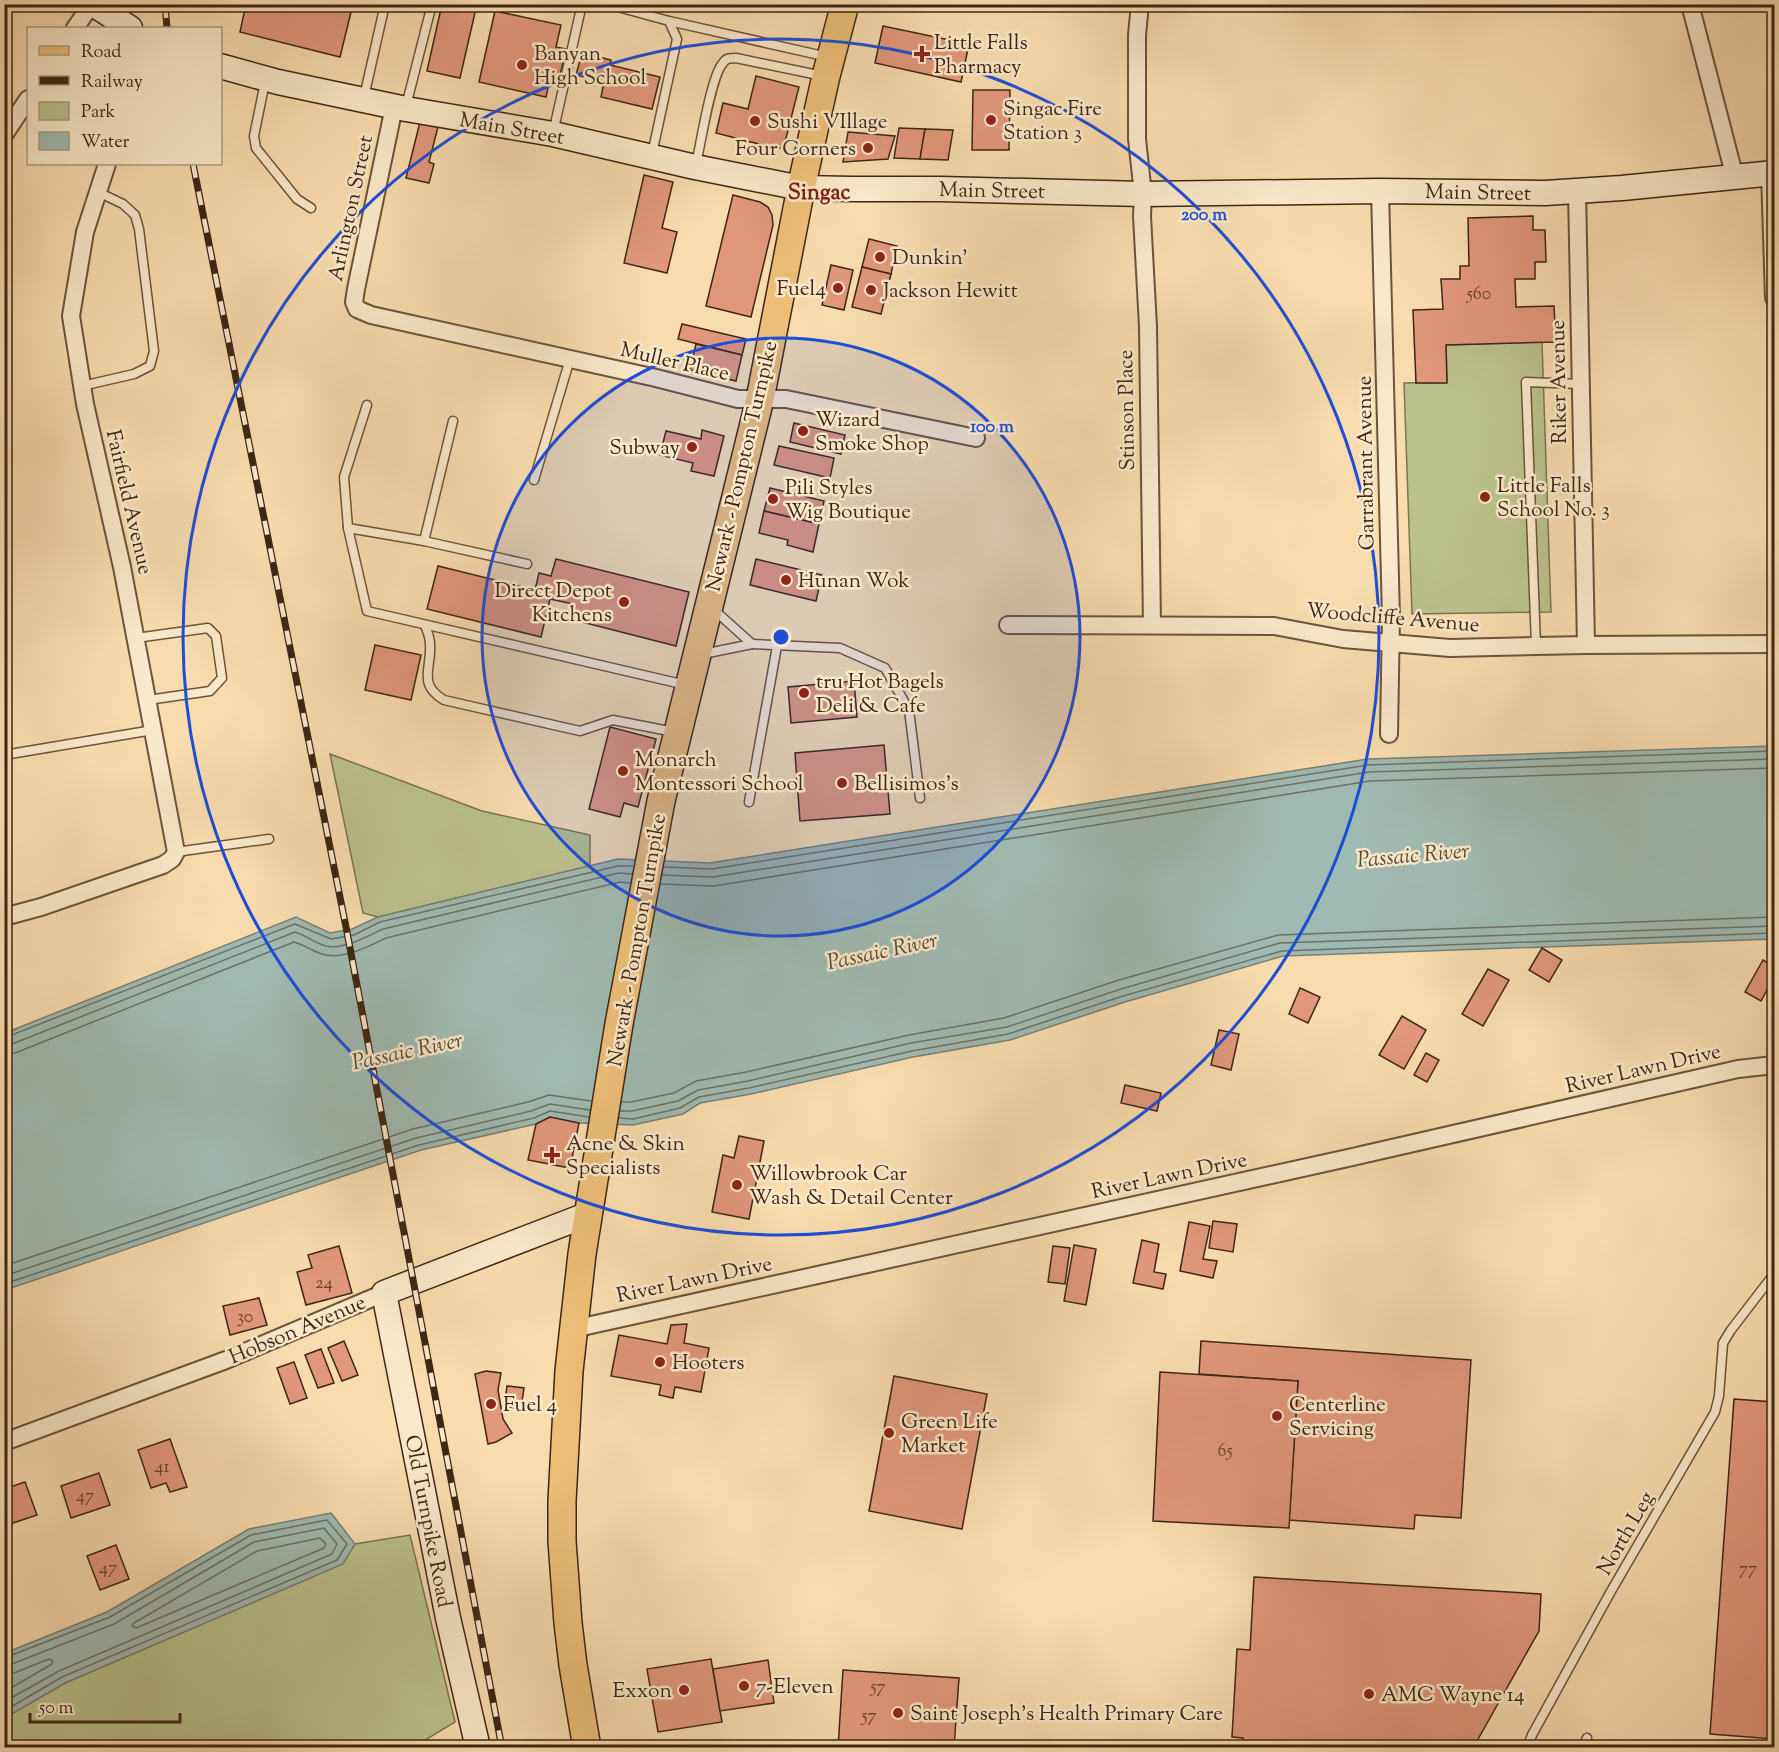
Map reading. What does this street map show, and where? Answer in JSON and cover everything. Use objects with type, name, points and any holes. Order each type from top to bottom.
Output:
[{"type":"main road","points":[[93,4],[128,27]]},
{"type":"main road","name":"Newark - Pompton Turnpike","points":[[587,1748],[569,1632],[562,1541],[567,1413],[573,1329],[582,1254],[619,1024],[661,801],[760,399],[801,188],[845,4]]},
{"type":"main road","name":"Main Street","points":[[222,67],[400,108],[553,134],[695,167],[801,188],[1143,194],[1380,191],[1545,193],[1736,178],[1772,173]]},
{"type":"main road","name":"Hobson Avenue","points":[[384,1293],[589,1214]]},
{"type":"main road","name":"Old Turnpike Road","points":[[384,1293],[447,1618],[478,1748]]},
{"type":"street","points":[[76,27],[93,4]]},
{"type":"street","name":"Stinson Place","points":[[1140,4],[1137,35],[1137,139],[1143,194],[1142,216],[1148,327],[1152,625]]},
{"type":"street","points":[[1690,4],[1736,178]]},
{"type":"street","points":[[4,135],[27,100]]},
{"type":"street","name":"Arlington Street","points":[[400,108],[354,302],[357,309],[371,315],[401,321]]},
{"type":"street","name":"Fairfield Avenue","points":[[107,165],[85,232],[71,316],[82,386],[122,567],[176,852]]},
{"type":"street","points":[[1772,173],[1774,298]]},
{"type":"street","name":"Garrabrant Avenue","points":[[1380,191],[1390,642],[1389,734]]},
{"type":"street","name":"Riker Avenue","points":[[1577,191],[1586,645]]},
{"type":"street","name":"Muller Place","points":[[401,321],[738,399],[786,399],[976,438]]},
{"type":"street","name":"Woodcliffe Avenue","points":[[1008,625],[1274,626],[1343,639],[1450,648],[1774,644]]},
{"type":"street","points":[[4,918],[163,865],[172,859],[176,852]]},
{"type":"street","name":"River Lawn Drive","points":[[573,1329],[1325,1164],[1738,1069],[1774,1065]]},
{"type":"street","name":"Hobson Avenue","points":[[4,1442],[226,1360],[384,1293]]},
{"type":"lane","points":[[363,100],[386,4]]},
{"type":"lane","points":[[400,108],[432,4]]},
{"type":"lane","points":[[553,134],[582,4]]},
{"type":"lane","points":[[607,4],[829,67]]},
{"type":"lane","points":[[651,157],[677,39],[669,21]]},
{"type":"lane","points":[[695,167],[714,82],[721,64],[727,59],[829,67]]},
{"type":"lane","points":[[266,78],[254,136],[256,148],[297,199],[311,208]]},
{"type":"lane","points":[[82,386],[134,374],[150,366],[154,351],[139,229],[135,215],[123,204],[98,192]]},
{"type":"lane","points":[[534,480],[570,359]]},
{"type":"lane","points":[[1536,646],[1526,382],[1581,384]]},
{"type":"lane","points":[[367,405],[344,477],[348,528],[367,611],[689,686]]},
{"type":"lane","points":[[424,541],[453,421]]},
{"type":"lane","points":[[348,528],[424,541],[527,564]]},
{"type":"lane","points":[[709,605],[752,644]]},
{"type":"lane","points":[[425,625],[430,643],[427,677],[429,686],[434,694],[444,700],[580,731],[613,720],[678,733]]},
{"type":"lane","points":[[136,638],[208,628],[216,636],[222,678],[210,691],[148,700]]},
{"type":"lane","points":[[697,656],[752,644],[840,648],[885,668],[909,710],[920,798]]},
{"type":"lane","points":[[749,802],[777,646]]},
{"type":"lane","points":[[4,755],[153,730]]},
{"type":"lane","points":[[176,852],[269,839]]},
{"type":"lane","name":"North Leg","points":[[1527,1748],[1610,1593],[1715,1412],[1719,1396],[1723,1343],[1774,1274]]},
{"type":"lane","points":[[1582,1748],[1587,1738]]},
{"type":"green space","name":"Little Falls School No. 3","points":[[1542,342],[1551,612],[1412,614],[1404,383],[1447,382],[1446,345]]},
{"type":"green space","points":[[330,754],[482,811],[590,835],[590,866],[378,917],[363,913]]},
{"type":"green space","points":[[410,1535],[455,1722],[414,1747],[5,1748],[4,1718],[65,1683],[342,1564],[355,1544]]},
{"type":"water","name":"Passaic River","points":[[1774,746],[1774,939],[1283,956],[1125,1002],[1010,1040],[913,1057],[751,1094],[700,1103],[683,1114],[633,1125],[579,1123],[550,1117],[536,1124],[421,1150],[5,1290],[5,1033],[296,917],[330,933],[352,929],[378,917],[618,859],[710,863],[1368,759]]},
{"type":"water","points":[[331,1513],[355,1544],[343,1564],[65,1683],[5,1718],[5,1653],[107,1612],[249,1529]]},
{"type":"building","points":[[246,4],[311,4],[324,8],[324,4],[353,4],[340,57],[240,32]]},
{"type":"building","points":[[442,4],[477,4],[460,78],[427,71]]},
{"type":"building","name":"Banyan High School","points":[[495,11],[561,25],[556,47],[566,49],[558,84],[549,83],[546,97],[479,82]]},
{"type":"building","name":"Little Falls Pharmacy","points":[[883,26],[969,44],[961,82],[875,63]]},
{"type":"building","points":[[582,53],[611,60],[610,65],[660,77],[652,109],[601,97],[604,82],[576,75]]},
{"type":"building","name":"Sushi VIllage","points":[[756,76],[799,87],[784,146],[778,149],[716,133],[723,103],[748,109]]},
{"type":"building","name":"Singac Fire Station 3","points":[[973,90],[1010,90],[1009,150],[972,150]]},
{"type":"building","points":[[420,122],[438,127],[429,162],[434,164],[429,183],[406,178]]},
{"type":"building","points":[[899,128],[925,129],[920,159],[894,158]]},
{"type":"building","points":[[925,129],[953,130],[948,160],[920,159]]},
{"type":"building","name":"Four Corners","points":[[848,132],[895,136],[888,159],[843,162]]},
{"type":"building","points":[[644,175],[673,182],[662,228],[677,232],[667,273],[624,263]]},
{"type":"building","points":[[733,195],[760,202],[768,207],[772,215],[773,225],[751,317],[706,306]]},
{"type":"building","points":[[1533,216],[1533,230],[1545,230],[1546,262],[1535,262],[1535,279],[1515,279],[1516,307],[1554,306],[1556,342],[1446,345],[1447,383],[1416,383],[1413,310],[1443,309],[1441,279],[1460,279],[1460,266],[1469,266],[1468,218]]},
{"type":"building","name":"Dunkin'","points":[[869,239],[897,246],[891,274],[862,267]]},
{"type":"building","name":"Fuel4","points":[[831,265],[853,270],[844,310],[822,305]]},
{"type":"building","name":"Jackson Hewitt","points":[[862,267],[891,274],[881,314],[852,307]]},
{"type":"building","points":[[682,324],[746,339],[742,355],[678,339]]},
{"type":"building","points":[[696,344],[742,355],[736,381],[690,370]]},
{"type":"building","points":[[794,423],[845,435],[841,454],[790,442]]},
{"type":"building","name":"Subway","points":[[702,430],[724,436],[714,476],[691,471],[693,463],[660,455],[666,431],[701,439]]},
{"type":"building","points":[[779,446],[834,458],[830,478],[774,465]]},
{"type":"building","points":[[770,488],[824,501],[819,524],[764,511]]},
{"type":"building","points":[[764,511],[819,524],[813,552],[787,545],[788,540],[759,533]]},
{"type":"building","name":"Direct Depot Kitchens","points":[[556,559],[689,592],[676,646],[570,619],[573,604],[550,599],[541,637],[427,609],[438,566],[535,590],[539,573],[551,576]]},
{"type":"building","name":"Hunan Wok","points":[[756,559],[822,575],[816,601],[750,585]]},
{"type":"building","points":[[375,645],[421,655],[411,700],[365,690]]},
{"type":"building","points":[[854,681],[857,717],[791,723],[788,687]]},
{"type":"building","name":"Monarch Montessori School","points":[[610,727],[656,739],[638,807],[624,803],[620,817],[589,809]]},
{"type":"building","name":"Bellisimos's","points":[[884,745],[890,814],[800,821],[795,753]]},
{"type":"building","points":[[1542,948],[1562,960],[1549,982],[1529,970]]},
{"type":"building","points":[[1763,960],[1774,967],[1774,977],[1761,1001],[1745,992]]},
{"type":"building","points":[[1488,969],[1509,980],[1483,1026],[1462,1014]]},
{"type":"building","points":[[1300,988],[1320,997],[1308,1023],[1289,1014]]},
{"type":"building","points":[[1402,1016],[1426,1030],[1404,1069],[1379,1055]]},
{"type":"building","points":[[1219,1030],[1239,1034],[1231,1070],[1211,1065]]},
{"type":"building","points":[[1426,1053],[1439,1060],[1427,1082],[1414,1075]]},
{"type":"building","points":[[1125,1085],[1161,1093],[1157,1111],[1121,1103]]},
{"type":"building","points":[[550,1117],[579,1123],[570,1168],[528,1160],[536,1124]]},
{"type":"building","name":"Willowbrook Car Wash & Detail Center","points":[[739,1136],[764,1141],[749,1219],[712,1212],[723,1155],[734,1158]]},
{"type":"building","points":[[1213,1221],[1237,1224],[1233,1252],[1209,1248]]},
{"type":"building","points":[[1189,1222],[1210,1226],[1203,1259],[1217,1261],[1213,1278],[1180,1271]]},
{"type":"building","points":[[1142,1240],[1159,1244],[1154,1272],[1166,1274],[1163,1289],[1133,1283]]},
{"type":"building","points":[[1074,1245],[1096,1249],[1086,1305],[1064,1301]]},
{"type":"building","points":[[339,1246],[352,1293],[306,1305],[297,1272],[312,1268],[308,1255]]},
{"type":"building","points":[[1053,1246],[1070,1248],[1065,1284],[1048,1282]]},
{"type":"building","points":[[259,1298],[267,1325],[230,1335],[223,1306]]},
{"type":"building","name":"Hooters","points":[[687,1324],[684,1343],[709,1348],[701,1392],[675,1387],[673,1398],[659,1395],[661,1385],[611,1376],[619,1335],[667,1344],[671,1325]]},
{"type":"building","points":[[344,1341],[358,1375],[342,1381],[328,1348]]},
{"type":"building","points":[[1201,1341],[1471,1360],[1461,1518],[1415,1515],[1414,1529],[1289,1520],[1298,1381],[1199,1374]]},
{"type":"building","points":[[321,1349],[334,1383],[318,1388],[305,1355]]},
{"type":"building","points":[[294,1362],[307,1398],[290,1404],[277,1368]]},
{"type":"building","name":"Fuel 4","points":[[486,1371],[501,1373],[498,1390],[503,1419],[512,1433],[488,1444],[475,1374]]},
{"type":"building","points":[[1160,1372],[1298,1381],[1289,1528],[1153,1521]]},
{"type":"building","points":[[894,1376],[987,1394],[962,1529],[869,1511]]},
{"type":"building","points":[[507,1386],[524,1388],[521,1408],[504,1407]]},
{"type":"building","points":[[1734,1399],[1774,1402],[1774,1739],[1710,1734]]},
{"type":"building","points":[[170,1439],[187,1487],[170,1492],[166,1483],[151,1488],[138,1450]]},
{"type":"building","points":[[99,1473],[110,1505],[71,1518],[61,1486]]},
{"type":"building","points":[[25,1482],[37,1515],[10,1524],[4,1509],[4,1489]]},
{"type":"building","points":[[116,1545],[129,1579],[100,1590],[87,1556]]},
{"type":"building","name":"AMC Wayne 14","points":[[1254,1577],[1541,1594],[1539,1631],[1473,1748],[1243,1748],[1243,1738],[1232,1737],[1237,1649],[1250,1650]]},
{"type":"building","name":"Exxon","points":[[711,1659],[722,1722],[658,1732],[647,1669]]},
{"type":"building","name":"7-Eleven","points":[[768,1660],[774,1703],[720,1711],[713,1669]]},
{"type":"building","name":"Saint Joseph's Health Primary Care","points":[[843,1670],[959,1678],[954,1748],[838,1748]]},
{"type":"railway","points":[[165,4],[167,27]]},
{"type":"railway","points":[[193,165],[346,927],[502,1748]]},
{"type":"place","name":"Little Falls Pharmacy","points":[[922,54]]},
{"type":"place","name":"Banyan High School","points":[[522,65]]},
{"type":"place","name":"Singac Fire Station 3","points":[[991,120]]},
{"type":"place","name":"Sushi VIllage","points":[[755,121]]},
{"type":"place","name":"Four Corners","points":[[868,148]]},
{"type":"place","name":"Dunkin'","points":[[880,257]]},
{"type":"place","name":"Fuel4","points":[[838,288]]},
{"type":"place","name":"Jackson Hewitt","points":[[871,290]]},
{"type":"place","name":"Wizard Smoke Shop","points":[[803,431]]},
{"type":"place","name":"Subway","points":[[692,447]]},
{"type":"place","name":"Little Falls School No. 3","points":[[1485,497]]},
{"type":"place","name":"Pili Styles Wig Boutique","points":[[773,499]]},
{"type":"place","name":"Hunan Wok","points":[[786,580]]},
{"type":"place","name":"Direct Depot Kitchens","points":[[624,602]]},
{"type":"place","name":"tru Hot Bagels Deli & Cafe","points":[[804,693]]},
{"type":"place","name":"Monarch Montessori School","points":[[623,771]]},
{"type":"place","name":"Bellisimos's","points":[[842,783]]},
{"type":"place","name":"Acne & Skin Specialists","points":[[552,1155]]},
{"type":"place","name":"Willowbrook Car Wash & Detail Center","points":[[737,1185]]},
{"type":"place","name":"Hooters","points":[[660,1362]]},
{"type":"place","name":"Fuel 4","points":[[491,1404]]},
{"type":"place","name":"Centerline Servicing","points":[[1277,1416]]},
{"type":"place","name":"Green Life Market","points":[[889,1433]]},
{"type":"place","name":"7-Eleven","points":[[744,1686]]},
{"type":"place","name":"Exxon","points":[[684,1690]]},
{"type":"place","name":"AMC Wayne 14","points":[[1369,1694]]},
{"type":"place","name":"Saint Joseph's Health Primary Care","points":[[898,1713]]},
{"type":"district","name":"Singac","points":[[819,191]]}]
